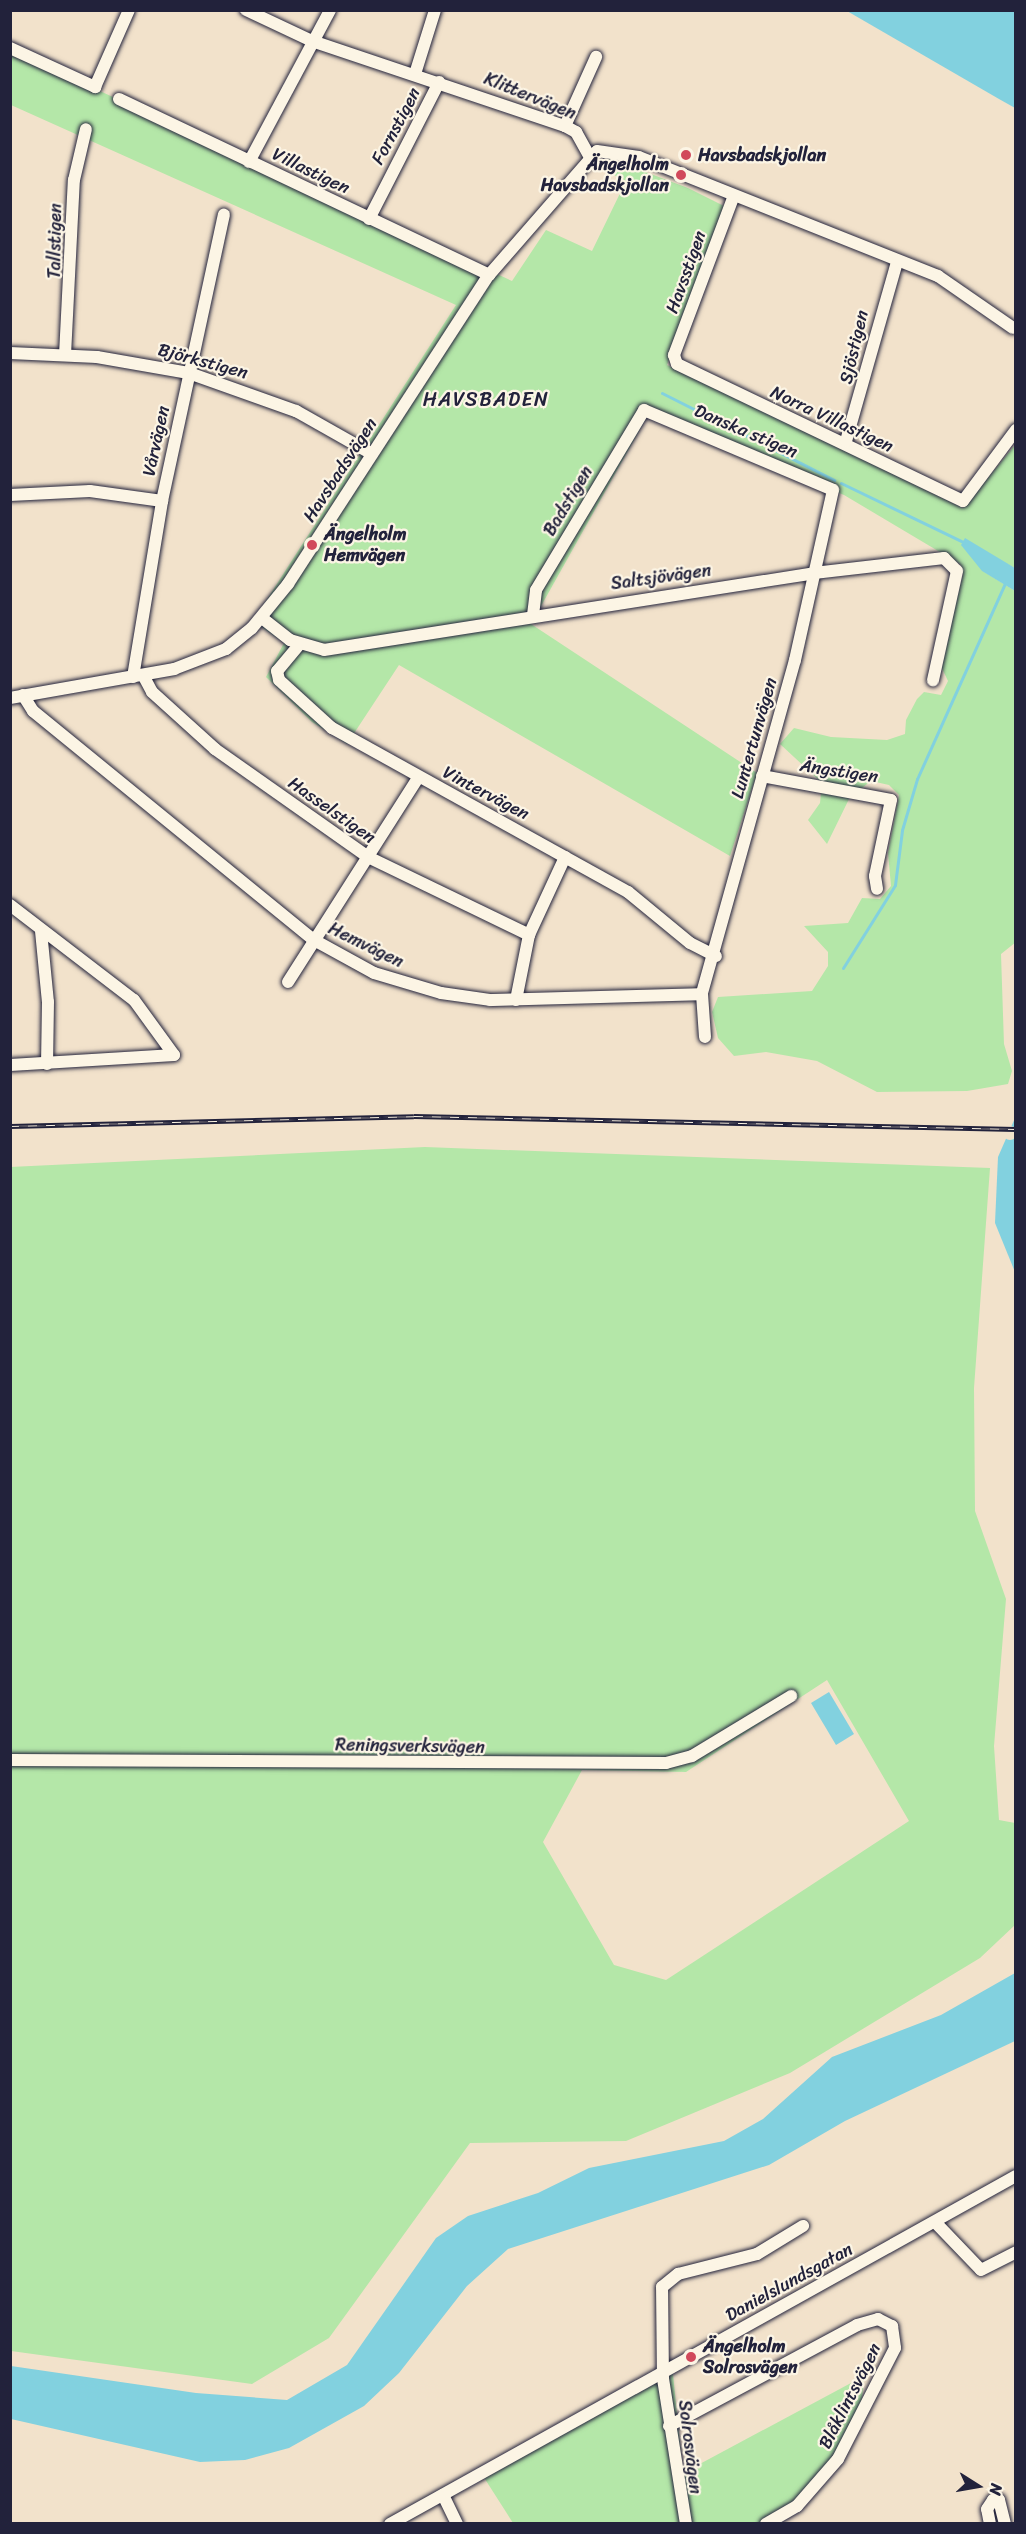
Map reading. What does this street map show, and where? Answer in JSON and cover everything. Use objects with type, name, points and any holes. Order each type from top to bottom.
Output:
[{"type":"street","points":[[10,48],[95,87],[129,10]]},
{"type":"street","name":"Klittervägen","points":[[246,10],[312,41],[565,126],[576,132],[590,155]]},
{"type":"street","points":[[249,162],[330,10]]},
{"type":"street","points":[[415,74],[435,10]]},
{"type":"street","points":[[565,126],[596,57]]},
{"type":"street","name":"Fornstigen","points":[[369,219],[439,82]]},
{"type":"street","name":"Villastigen","points":[[119,99],[489,275]]},
{"type":"street","name":"Tallstigen","points":[[66,355],[74,180],[86,129]]},
{"type":"street","points":[[590,155],[603,148],[624,151],[733,198],[938,276],[1013,328]]},
{"type":"street","name":"Havsbadsvägen","points":[[16,697],[138,676],[211,657],[262,618],[489,275],[590,155]]},
{"type":"street","name":"Havsstigen","points":[[674,359],[733,198]]},
{"type":"street","name":"Vårvägen","points":[[138,676],[162,501],[224,215]]},
{"type":"street","name":"Sjöstigen","points":[[846,441],[897,262]]},
{"type":"street","name":"Björkstigen","points":[[10,353],[66,355],[189,373],[287,407],[372,454]]},
{"type":"street","name":"Norra Villastigen","points":[[674,359],[833,441],[846,441],[963,501],[1016,430]]},
{"type":"street","name":"Danska stigen","points":[[644,410],[833,490]]},
{"type":"street","name":"Badstigen","points":[[533,615],[536,590],[644,410]]},
{"type":"street","name":"Luntertunvägen","points":[[702,994],[716,956],[833,490]]},
{"type":"street","points":[[10,495],[90,491],[162,501]]},
{"type":"street","name":"Saltsjövägen","points":[[262,618],[299,645],[324,650],[533,615],[814,573],[939,558],[955,564],[933,680]]},
{"type":"street","name":"Vintervägen","points":[[299,645],[278,671],[287,692],[332,728],[418,778],[628,892],[690,943],[716,956]]},
{"type":"street","name":"Hasselstigen","points":[[138,676],[152,692],[215,749],[368,857],[529,935]]},
{"type":"street","name":"Hemvägen","points":[[16,697],[314,940],[395,981],[467,998],[516,1000],[702,994]]},
{"type":"street","name":"Ängstigen","points":[[762,776],[891,800],[875,876],[877,889]]},
{"type":"street","points":[[288,982],[418,778]]},
{"type":"street","points":[[516,1000],[529,935],[565,856]]},
{"type":"street","points":[[10,905],[40,931],[134,1000],[174,1055],[10,1065]]},
{"type":"street","points":[[40,931],[48,1002],[47,1064]]},
{"type":"street","points":[[702,994],[705,1037]]},
{"type":"street","name":"Reningsverksvägen","points":[[10,1760],[666,1763],[692,1756],[791,1696]]},
{"type":"street","name":"Danielslundsgatan","points":[[390,2523],[1016,2176]]},
{"type":"street","points":[[935,2222],[981,2270],[1016,2252]]},
{"type":"street","name":"Solrosvägen","points":[[686,2523],[669,2426],[663,2373],[659,2301],[666,2282],[678,2274],[757,2254],[803,2226]]},
{"type":"street","name":"Blåklintsvägen","points":[[669,2426],[856,2325],[878,2319],[892,2326],[895,2348],[838,2459],[802,2501],[766,2523]]},
{"type":"street","points":[[443,2495],[456,2523]]},
{"type":"street","points":[[990,2523],[987,2509],[993,2500],[999,2500],[1005,2523]]},
{"type":"green space","points":[[11,50],[512,281],[546,230],[592,251],[626,181],[596,166],[599,161],[611,159],[688,188],[724,206],[667,365],[963,508],[1015,445],[1015,568],[961,540],[983,571],[1015,591],[1016,942],[1001,954],[1004,1044],[1012,1071],[1008,1084],[967,1091],[877,1092],[817,1061],[766,1052],[734,1056],[718,1038],[712,1012],[718,997],[812,991],[828,966],[828,952],[804,926],[848,923],[862,898],[880,899],[891,886],[888,853],[899,795],[889,785],[871,781],[850,797],[827,844],[808,820],[820,803],[822,783],[780,744],[794,728],[831,737],[887,740],[905,734],[906,720],[917,699],[924,692],[941,695],[948,681],[939,662],[963,575],[960,564],[844,495],[648,415],[531,624],[757,773],[730,856],[399,665],[347,744],[312,722],[266,677],[284,643],[253,621],[456,305],[11,105]]},
{"type":"green space","points":[[425,1147],[990,1168],[974,1388],[975,1511],[1006,1599],[994,1746],[999,1820],[1015,1823],[1015,1925],[980,1958],[790,2073],[626,2141],[470,2143],[329,2338],[252,2384],[11,2351],[10,1167]],"holes":[[[827,1680],[909,1821],[666,1980],[614,1965],[543,1842],[582,1770],[686,1772]]]},
{"type":"green space","points":[[673,2374],[683,2473],[864,2376],[861,2411],[832,2462],[796,2503],[759,2523],[513,2523],[483,2476]]},
{"type":"water","points":[[847,11],[1015,11],[1015,108],[999,99]]},
{"type":"water","points":[[965,538],[1015,568],[1015,591],[982,571],[961,545]]},
{"type":"water","points":[[1015,1118],[1015,1272],[995,1223],[998,1157]]},
{"type":"water","points":[[829,1692],[854,1734],[836,1745],[811,1703]]},
{"type":"water","points":[[1015,1973],[1015,2041],[845,2121],[769,2165],[508,2249],[467,2286],[399,2373],[364,2406],[289,2448],[245,2460],[200,2462],[11,2419],[11,2366],[196,2393],[287,2400],[347,2365],[436,2238],[468,2216],[538,2193],[589,2168],[724,2141],[763,2119],[832,2057],[941,2015]]},
{"type":"pier","points":[[1010,1126],[1015,1128],[1017,1133],[1015,1138],[1010,1140],[1005,1138],[1003,1133],[1005,1128]]},
{"type":"waterway","points":[[662,393],[834,480]]},
{"type":"waterway","points":[[841,483],[963,542]]},
{"type":"waterway","points":[[843,968],[895,885],[902,830],[917,779],[1006,581]]},
{"type":"railway","points":[[10,1126],[414,1116],[1016,1129]]},
{"type":"place","name":"Havsbadskjollan","points":[[686,155]]},
{"type":"place","name":"Ängelholm Havsbadskjollan","points":[[681,175]]},
{"type":"place","name":"Ängelholm Hemvägen","points":[[312,545]]},
{"type":"place","name":"Ängelholm Solrosvägen","points":[[691,2357]]},
{"type":"district","name":"HAVSBADEN","points":[[486,399]]}]
